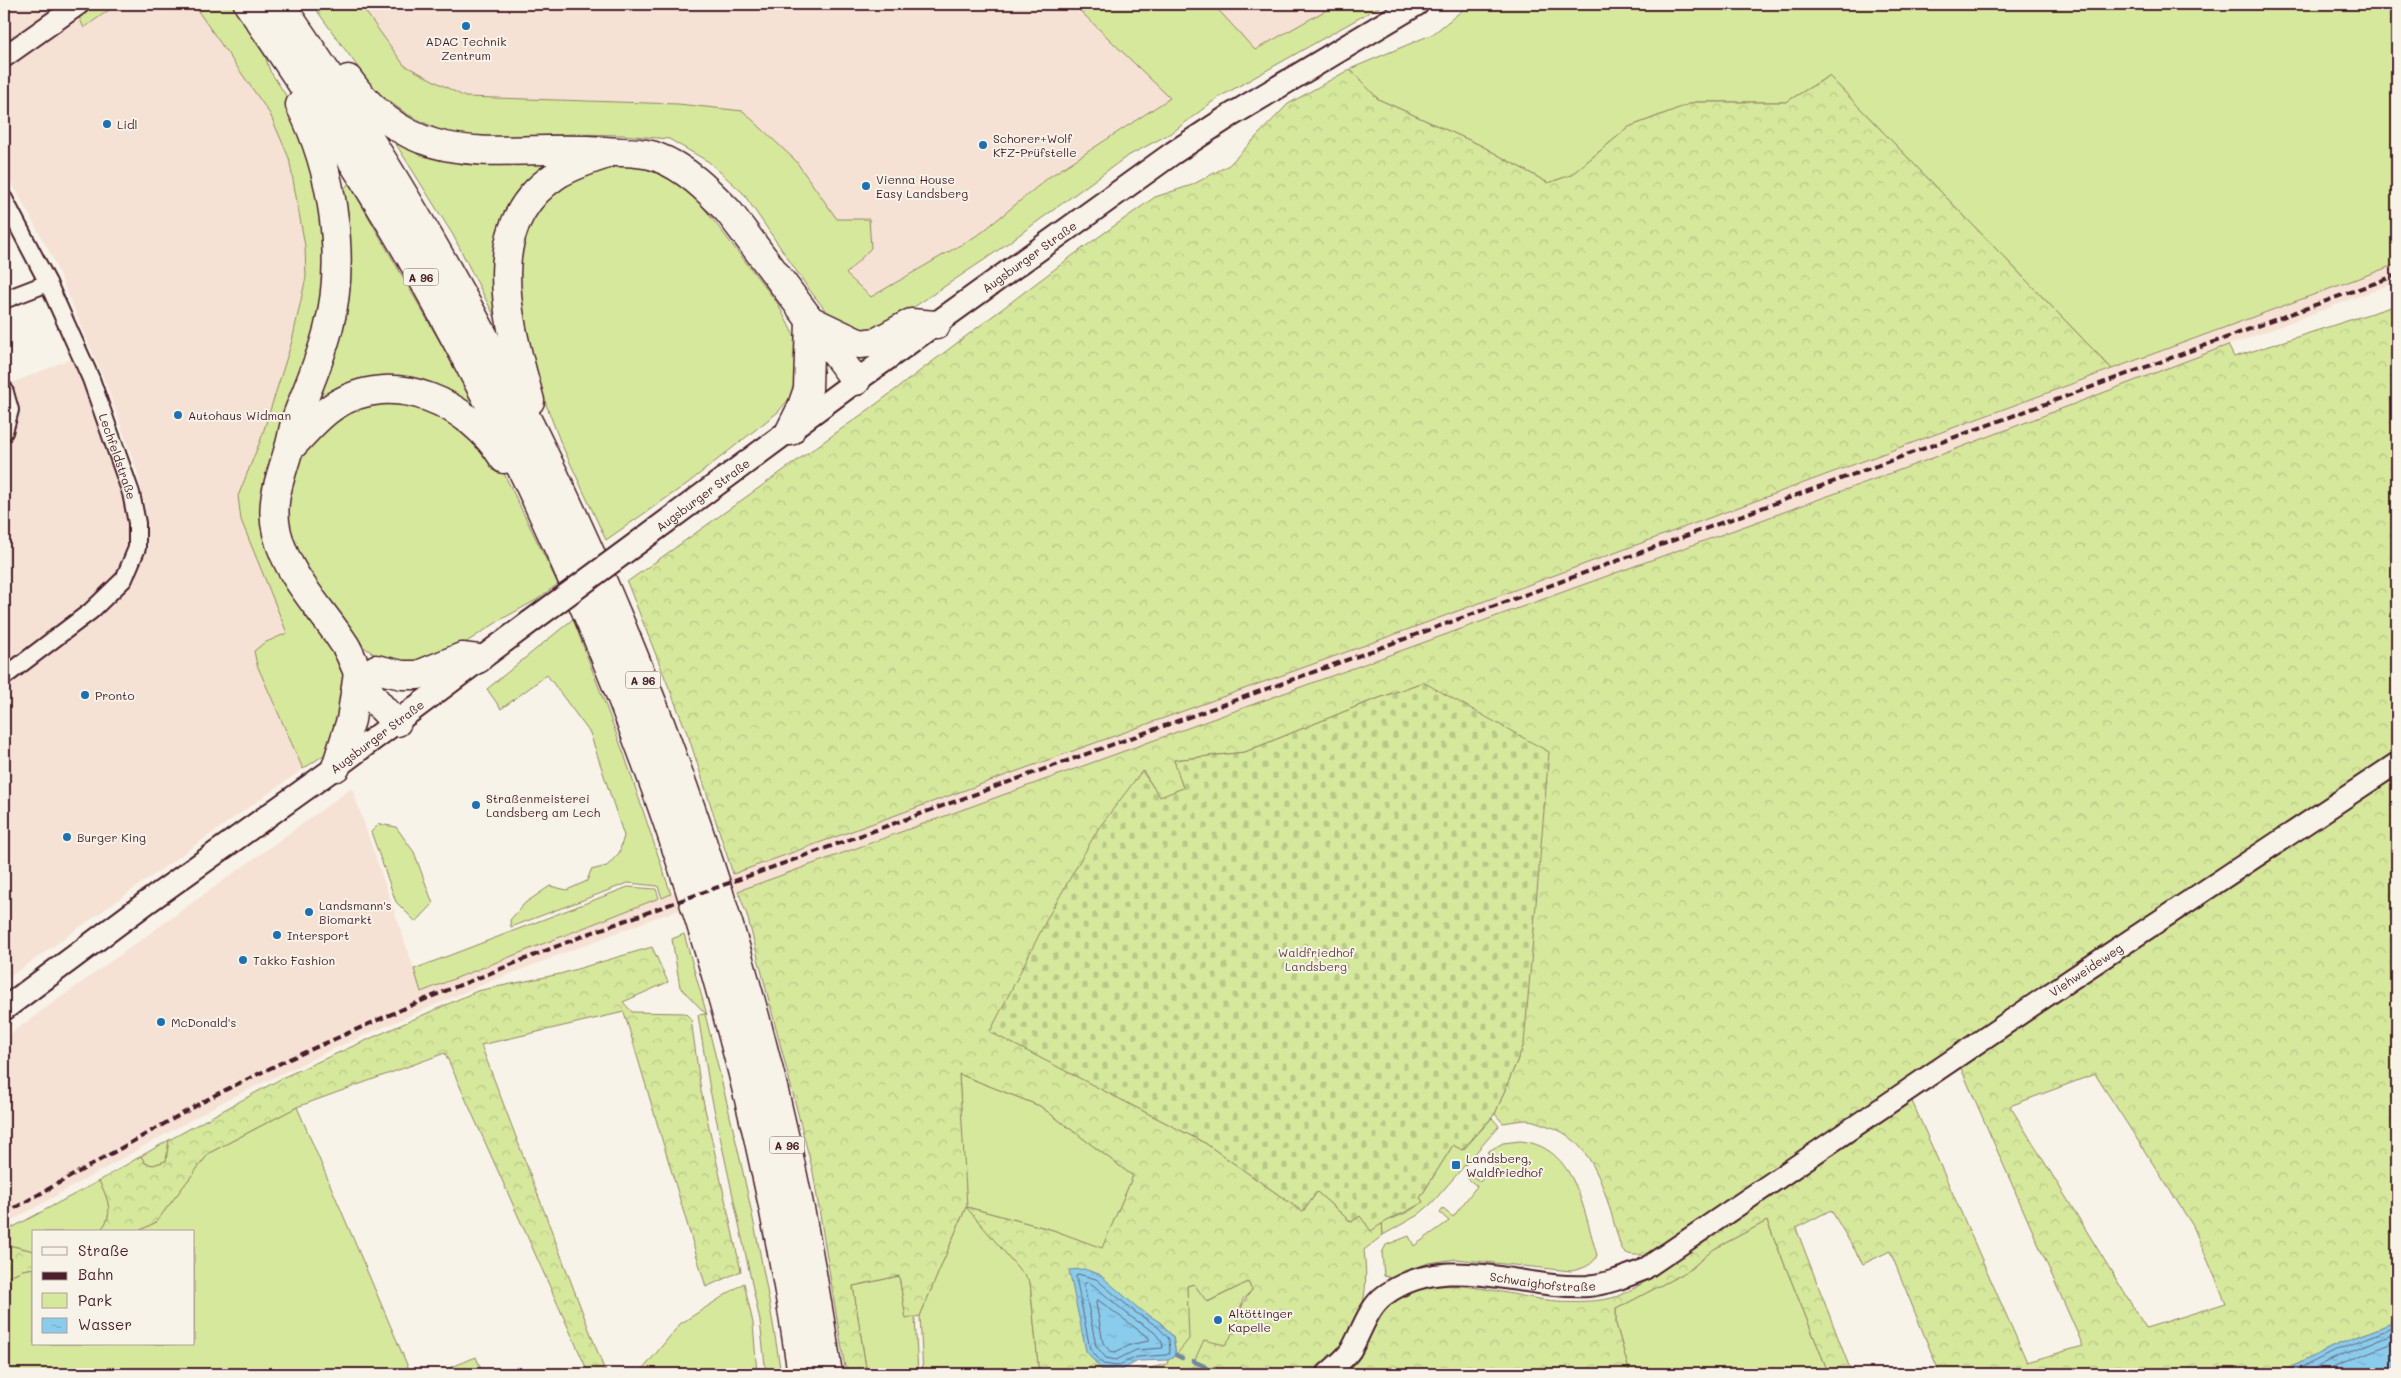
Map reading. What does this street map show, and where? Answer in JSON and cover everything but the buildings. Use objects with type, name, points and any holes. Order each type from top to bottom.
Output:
[{"type":"highway","name":"A 96","points":[[248,4],[361,174],[439,308],[488,401],[555,540],[599,639],[672,833],[731,1029],[766,1174],[795,1325],[802,1374]]},
{"type":"highway","name":"A 96","points":[[287,15],[424,228],[461,293],[541,446],[606,593],[666,738],[728,920],[757,1024],[793,1170],[821,1322],[828,1374]]},
{"type":"highway","points":[[287,15],[326,49],[364,102],[394,127],[421,140],[454,150],[566,148],[655,156],[678,167],[705,186],[729,212],[856,381]]},
{"type":"highway","points":[[264,27],[278,65],[304,113],[321,157],[331,200],[336,244],[334,291],[329,328],[317,368],[293,429],[289,449],[276,486],[274,510],[277,533],[299,582],[367,671],[387,684],[396,704],[397,722]]},
{"type":"highway","points":[[541,446],[508,318],[506,264],[509,243],[516,221],[541,187],[570,168],[611,152]]},
{"type":"highway","points":[[810,320],[860,344],[877,342],[911,323],[936,325]]},
{"type":"highway","points":[[790,431],[808,389],[810,320]]},
{"type":"highway","points":[[289,449],[320,417],[354,396],[374,391],[398,390],[424,395],[450,406],[476,424],[502,455],[555,540]]},
{"type":"highway","points":[[367,671],[418,675],[462,657],[478,659]]},
{"type":"highway","points":[[336,767],[367,671]]},
{"type":"main road","name":"Augsburger Straße","points":[[4,1009],[146,903],[336,767],[478,659],[856,381],[1173,153],[1228,117],[1417,4]]},
{"type":"street","points":[[4,57],[80,4]]},
{"type":"street","name":"Lechfeldstraße","points":[[4,199],[48,283],[91,379],[131,493],[137,524],[137,548],[124,579],[91,611],[4,677]]},
{"type":"street","points":[[4,300],[48,283]]},
{"type":"street","points":[[4,389],[10,410],[4,432]]},
{"type":"street","name":"Viehweideweg","points":[[1776,1180],[2073,978],[2397,763]]},
{"type":"street","name":"Schwaighofstraße","points":[[1327,1374],[1350,1352],[1375,1305],[1383,1296],[1412,1281],[1441,1273],[1459,1273],[1563,1285],[1589,1286],[1616,1281],[1643,1270],[1776,1180]]},
{"type":"shaded area","points":[[4,4],[61,4],[4,47]]},
{"type":"shaded area","points":[[117,4],[193,4],[270,114],[289,158],[305,246],[306,277],[292,341],[261,439],[238,496],[241,520],[287,633],[264,643],[257,665],[303,769],[4,981],[4,682],[131,580],[148,549],[145,506],[137,471],[107,387],[51,255],[4,169],[4,72],[79,17],[84,28]]},
{"type":"shaded area","points":[[335,4],[1337,4],[1147,112],[1049,177],[981,233],[871,297],[679,118],[463,119]]},
{"type":"shaded area","points":[[2397,264],[2397,282],[1930,459],[738,891],[652,919],[477,987],[333,1049],[221,1103],[4,1225],[4,1038],[352,788],[422,992],[580,927],[659,898],[733,874],[1374,642]]},
{"type":"shaded area","points":[[75,357],[126,495],[131,547],[118,578],[88,609],[4,671],[4,445],[8,436],[7,385]]},
{"type":"green space","points":[[99,4],[117,4],[84,28],[79,17]]},
{"type":"green space","points":[[193,4],[232,4],[260,41],[270,71],[300,117],[313,157],[330,281],[268,488],[328,642],[348,675],[342,733],[324,755],[303,769],[257,665],[254,651],[264,643],[287,633],[241,520],[238,496],[261,439],[292,341],[306,277],[305,246],[289,158],[270,114]]},
{"type":"green space","points":[[312,4],[360,4],[404,65],[465,97],[678,104],[743,111],[795,160],[837,219],[869,219],[871,248],[846,274],[871,297],[981,233],[1049,177],[1170,98],[1073,4],[1213,4],[1255,50],[1337,4],[1384,4],[1216,99],[1173,132],[1126,157],[990,256],[887,325],[869,330],[848,325],[826,311],[743,193],[709,162],[669,139],[623,135],[574,134],[486,138],[449,135],[407,114],[376,92]]},
{"type":"green space","points":[[1470,4],[2397,4],[2397,264],[2112,369],[1829,76],[1786,102],[1695,102],[1629,127],[1571,175],[1548,183],[1480,145],[1378,99],[1350,69],[1433,34]]},
{"type":"green space","points":[[1350,69],[1378,99],[1480,145],[1548,183],[1571,175],[1629,127],[1695,102],[1786,102],[1829,76],[2112,369],[1374,642],[733,874],[689,738],[627,582],[875,405],[1076,253],[1155,197],[1192,185],[1229,165],[1288,104]]},
{"type":"green space","points":[[394,141],[562,152],[533,181],[505,337],[453,235]]},
{"type":"green space","points":[[611,163],[630,164],[674,178],[694,195],[778,304],[802,352],[794,393],[778,412],[688,483],[606,540],[560,441],[531,365],[517,317],[516,248],[546,192]]},
{"type":"green space","points":[[349,183],[476,405],[472,410],[425,385],[314,411],[338,196]]},
{"type":"green space","points":[[2397,305],[2397,1321],[2334,1346],[2278,1374],[1940,1374],[1890,1251],[1863,1264],[1831,1210],[1796,1228],[1852,1374],[1829,1374],[1767,1221],[1714,1249],[1688,1271],[1616,1309],[1616,1324],[1630,1374],[1337,1374],[1382,1313],[1401,1298],[1421,1289],[1443,1286],[1466,1286],[1557,1301],[1588,1301],[1618,1296],[1652,1278],[1642,1255],[1627,1253],[1621,1247],[1598,1175],[1589,1158],[1577,1144],[1563,1132],[1532,1120],[1503,1123],[1495,1114],[1524,1044],[1423,682],[1245,752],[1174,760],[1183,788],[1160,798],[1143,771],[991,1032],[1205,1143],[1303,1212],[1317,1192],[1351,1222],[1360,1216],[1371,1230],[1382,1223],[1383,1235],[1364,1250],[1366,1271],[1363,1305],[1358,1320],[1341,1347],[1313,1374],[1197,1374],[1192,1369],[1204,1340],[1225,1345],[1230,1339],[1243,1303],[1252,1290],[1248,1282],[1207,1302],[1194,1284],[1187,1286],[1189,1339],[1176,1355],[1173,1337],[1161,1323],[1070,1270],[1078,1306],[1101,1369],[1118,1372],[1119,1374],[1039,1374],[1030,1282],[966,1207],[920,1316],[906,1319],[899,1276],[853,1286],[867,1374],[846,1374],[813,1172],[747,915],[738,891],[1930,459],[2228,345],[2234,357]],"holes":[[[1960,1066],[2083,1346],[2027,1362],[1911,1099]],[[959,1074],[1040,1106],[1133,1176],[1102,1248],[1053,1230],[967,1207]],[[2095,1074],[2193,1226],[2226,1303],[2146,1328],[2010,1106]]]},
{"type":"green space","points":[[425,402],[496,457],[558,584],[538,599],[502,619],[431,665],[384,661],[358,643],[304,567],[293,544],[284,506],[301,446],[357,403]]},
{"type":"green space","points":[[573,619],[624,754],[671,894],[662,898],[658,886],[628,883],[511,927],[510,920],[525,903],[550,886],[567,890],[587,881],[591,870],[607,866],[619,853],[624,836],[590,733],[547,675],[501,709],[487,689]]},
{"type":"green space","name":"Waldfriedhof Landsberg","points":[[1423,682],[1549,752],[1524,1044],[1495,1114],[1462,1150],[1453,1145],[1420,1198],[1423,1202],[1371,1231],[1360,1216],[1351,1222],[1317,1192],[1303,1212],[1205,1143],[990,1032],[1048,917],[1098,829],[1142,771],[1160,797],[1183,788],[1174,760],[1245,752]]},
{"type":"green space","points":[[379,824],[396,827],[414,852],[433,904],[416,922],[396,902],[371,832]]},
{"type":"green space","points":[[628,887],[656,889],[659,898],[421,992],[414,969]]},
{"type":"green space","points":[[684,934],[707,1015],[680,987],[672,939]]},
{"type":"green space","points":[[652,947],[668,982],[623,1002],[632,1012],[685,1013],[691,1019],[701,1091],[741,1271],[706,1287],[624,1012],[481,1045],[606,1374],[589,1374],[445,1053],[297,1107],[209,1153],[156,1222],[141,1230],[100,1230],[107,1220],[109,1207],[99,1181],[141,1156],[145,1163],[153,1165],[166,1161],[169,1140],[286,1076],[477,991],[560,974]]},
{"type":"green space","points":[[705,1014],[748,1193],[766,1283],[781,1374],[766,1374],[760,1321],[710,1090],[698,1015]]},
{"type":"green space","points":[[959,1074],[1040,1106],[1133,1176],[1102,1249],[1053,1230],[967,1207],[1030,1282],[1039,1374],[923,1374],[920,1316],[966,1207]]},
{"type":"green space","points":[[297,1107],[411,1374],[4,1374],[4,1279],[22,1270],[32,1268],[32,1346],[195,1346],[195,1230],[141,1230],[156,1222],[209,1153]]},
{"type":"green space","points":[[1492,1118],[1499,1126],[1432,1203],[1418,1215],[1383,1235],[1382,1223],[1408,1212],[1423,1202],[1420,1198],[1453,1145],[1463,1150]]},
{"type":"green space","points":[[169,1140],[166,1161],[153,1165],[145,1163],[141,1156]]},
{"type":"green space","points":[[1520,1141],[1539,1145],[1554,1155],[1565,1167],[1581,1200],[1597,1255],[1590,1264],[1571,1271],[1456,1259],[1428,1263],[1392,1278],[1384,1276],[1382,1253],[1386,1245],[1409,1236],[1414,1246],[1449,1221],[1440,1213],[1443,1209],[1453,1217],[1477,1186],[1467,1178],[1470,1174],[1480,1182],[1497,1161],[1487,1152],[1503,1143]]},
{"type":"green space","points":[[99,1181],[109,1207],[107,1220],[100,1230],[32,1230],[32,1251],[4,1244],[4,1232]]},
{"type":"green space","points":[[1767,1221],[1829,1374],[1630,1374],[1616,1324],[1616,1309],[1688,1271],[1714,1249]]},
{"type":"green space","points":[[4,1244],[32,1251],[32,1268],[22,1270],[4,1279]]},
{"type":"green space","points":[[899,1276],[906,1318],[915,1317],[918,1374],[867,1374],[853,1286]]},
{"type":"green space","points":[[1248,1282],[1252,1290],[1243,1299],[1233,1335],[1225,1345],[1193,1369],[1197,1374],[1125,1374],[1167,1364],[1168,1360],[1176,1355],[1187,1299],[1187,1286],[1194,1284],[1208,1302]]},
{"type":"green space","points":[[744,1283],[753,1323],[757,1374],[639,1374],[680,1324]]},
{"type":"green space","points":[[476,1357],[483,1374],[435,1374]]},
{"type":"water","points":[[1084,1269],[1099,1274],[1138,1308],[1161,1323],[1173,1337],[1176,1355],[1168,1360],[1138,1361],[1118,1372],[1101,1369],[1086,1351],[1069,1270]]},
{"type":"water","points":[[2397,1321],[2397,1374],[2278,1374],[2334,1346]]},
{"type":"waterway","points":[[1176,1355],[1182,1358]]},
{"type":"waterway","points":[[1193,1361],[1204,1366],[1211,1374]]},
{"type":"railway","points":[[4,1214],[217,1094],[287,1060],[428,998],[585,935],[1377,649],[2397,275]]},
{"type":"place","name":"ADAC Technik Zentrum","points":[[466,26]]},
{"type":"place","name":"Lidl","points":[[107,124]]},
{"type":"place","name":"Schorer+Wolf KFZ-Prüfstelle","points":[[983,145]]},
{"type":"place","name":"Vienna House Easy Landsberg","points":[[866,186]]},
{"type":"place","name":"Autohaus Widman","points":[[178,415]]},
{"type":"place","name":"Pronto","points":[[85,695]]},
{"type":"place","name":"Straßenmeisterei Landsberg am Lech","points":[[476,805]]},
{"type":"place","name":"Burger King","points":[[67,837]]},
{"type":"place","name":"Landsmann's Biomarkt","points":[[309,912]]},
{"type":"place","name":"Intersport","points":[[277,935]]},
{"type":"place","name":"Takko Fashion","points":[[243,960]]},
{"type":"place","name":"McDonald's","points":[[161,1022]]},
{"type":"place","name":"Landsberg, Waldfriedhof","points":[[1456,1165]]},
{"type":"place","name":"Altöttinger Kapelle","points":[[1218,1320]]}]
